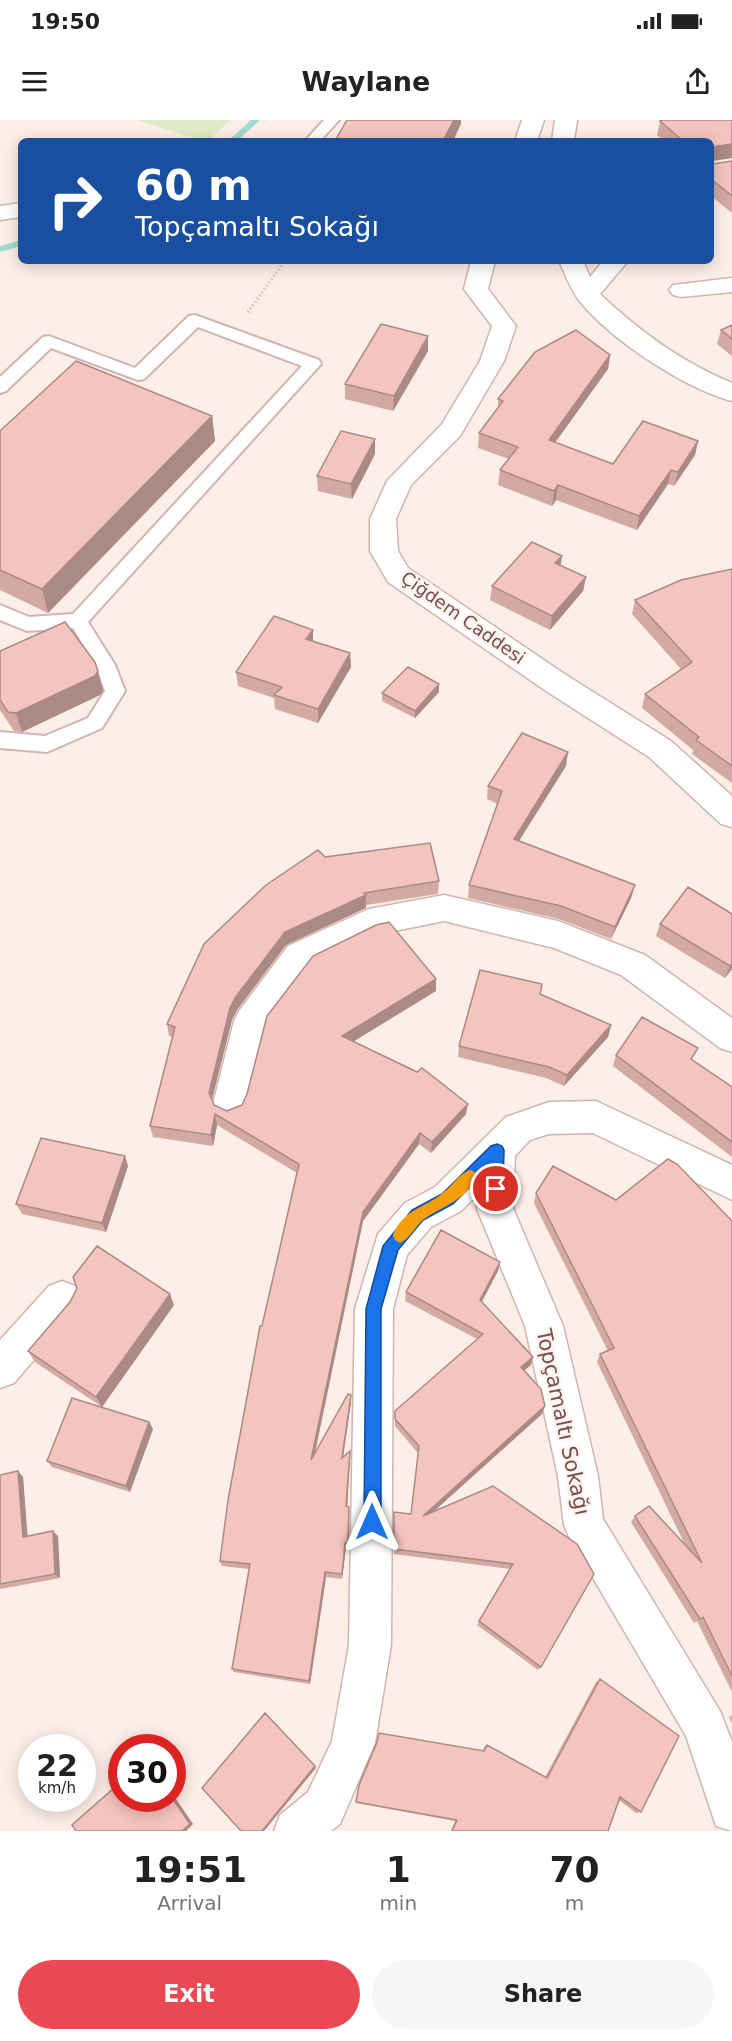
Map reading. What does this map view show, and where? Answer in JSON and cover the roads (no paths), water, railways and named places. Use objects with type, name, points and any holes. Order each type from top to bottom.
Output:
[{"type":"street","points":[[527,138],[533,120]]},
{"type":"street","points":[[563,138],[566,120]]},
{"type":"street","points":[[0,213],[18,210]]},
{"type":"street","name":"Çiğdem Caddesi","points":[[482,264],[476,289],[504,326],[492,361],[451,430],[400,481],[383,519],[384,551],[398,575],[556,683],[660,749],[732,815]]},
{"type":"street","points":[[572,264],[587,295],[652,351],[697,378],[732,393]]},
{"type":"street","points":[[587,295],[613,264]]},
{"type":"street","points":[[681,290],[732,285]]},
{"type":"street","points":[[230,1104],[251,1022],[300,956],[369,923],[444,908],[558,935],[633,965],[732,1037]]},
{"type":"street","points":[[296,1831],[324,1808],[353,1743],[370,1645],[374,1309],[391,1246],[418,1215],[448,1199],[518,1128],[549,1118],[596,1117],[732,1183]]},
{"type":"street","name":"Topçamaltı Sokağı","points":[[497,1150],[495,1209],[544,1326],[578,1476],[584,1525],[705,1726],[732,1810]]},
{"type":"street","points":[[0,1369],[62,1299]]},
{"type":"lane","points":[[315,138],[332,120]]},
{"type":"lane","points":[[0,387],[50,341],[138,375],[195,320],[313,364],[78,621],[27,624],[0,612]]},
{"type":"lane","points":[[0,740],[47,744],[95,723],[115,691],[105,665],[78,621]]},
{"type":"waterway","points":[[235,138],[256,120]]},
{"type":"waterway","points":[[0,249],[18,244]]}]
